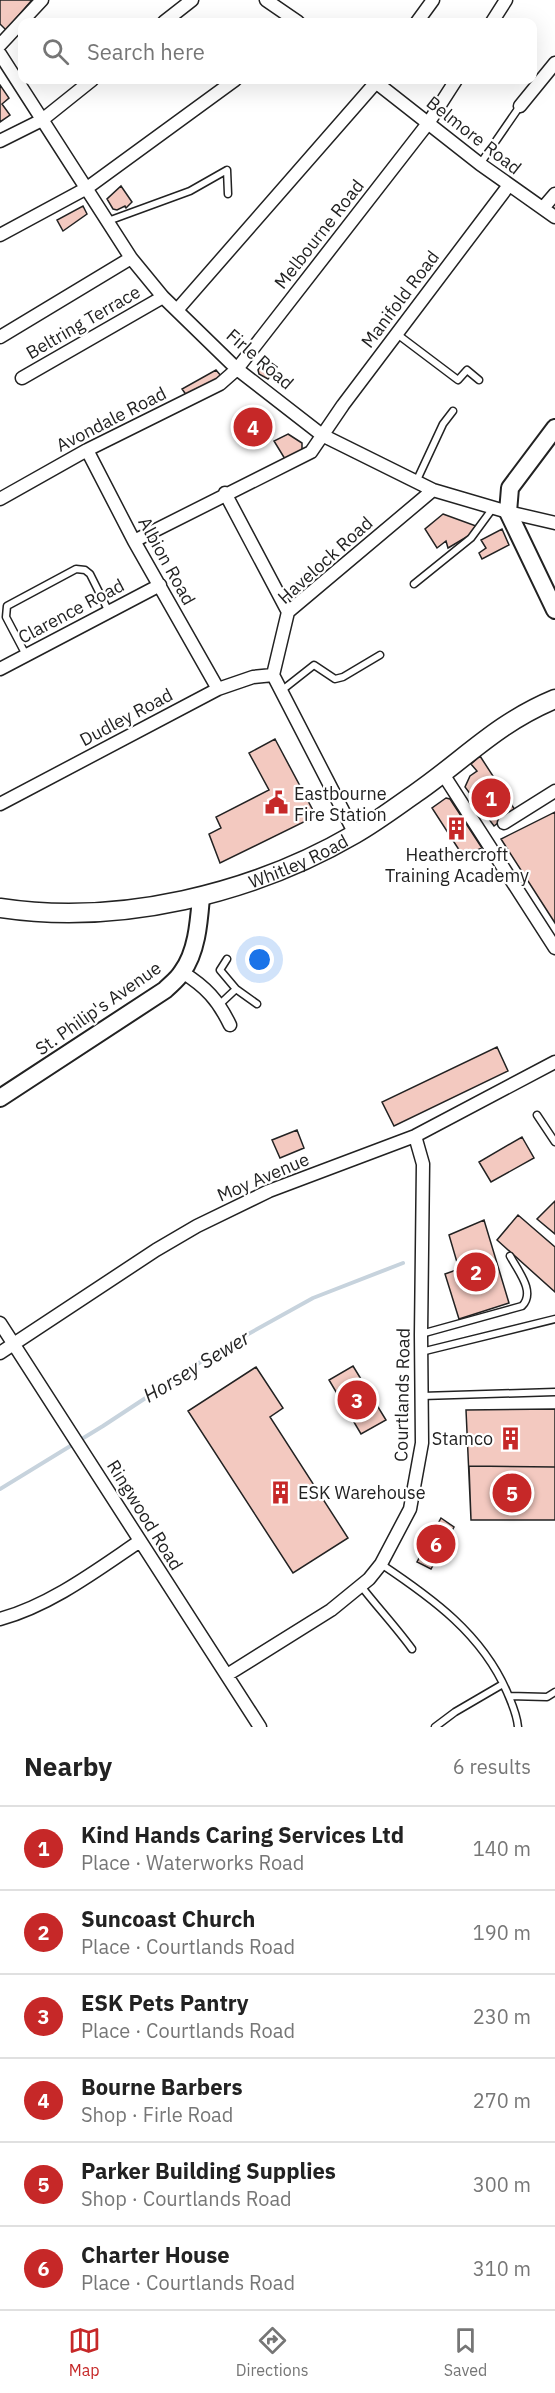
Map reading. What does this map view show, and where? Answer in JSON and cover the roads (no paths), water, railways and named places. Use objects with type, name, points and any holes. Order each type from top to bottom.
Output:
[{"type":"main road","name":"Whitley Road","points":[[0,908],[40,912],[110,911],[201,897],[248,882],[356,834],[443,774],[491,734],[530,709],[555,699]]},
{"type":"street","points":[[25,18],[42,0]]},
{"type":"street","points":[[169,18],[192,0]]},
{"type":"street","points":[[266,0],[292,18]]},
{"type":"street","points":[[420,18],[433,0]]},
{"type":"street","points":[[495,18],[506,0]]},
{"type":"street","points":[[0,45],[18,26]]},
{"type":"street","name":"Firle Road","points":[[0,54],[18,82]]},
{"type":"street","points":[[520,106],[555,63]]},
{"type":"street","name":"Firle Road","points":[[19,84],[131,258],[163,297],[237,369],[322,435],[416,482],[433,490],[500,510],[555,523]]},
{"type":"street","points":[[0,141],[42,120],[87,84]]},
{"type":"street","points":[[0,235],[87,188],[230,84]]},
{"type":"street","points":[[177,310],[373,84]]},
{"type":"street","name":"Belmore Road","points":[[381,84],[480,164],[555,217]]},
{"type":"street","name":"Melbourne Road","points":[[237,369],[429,122],[453,84]]},
{"type":"street","name":"Manifold Road","points":[[134,541],[311,452],[397,333],[509,185]]},
{"type":"street","points":[[543,208],[555,194]]},
{"type":"street","points":[[0,337],[131,258]]},
{"type":"street","name":"Beltring Terrace","points":[[22,378],[163,297]]},
{"type":"street","name":"Avondale Road","points":[[0,499],[87,450],[220,384],[237,369]]},
{"type":"street","points":[[555,428],[510,488],[500,510],[555,610]]},
{"type":"street","name":"Albion Road","points":[[87,450],[134,541],[218,689]]},
{"type":"street","name":"Havelock Road","points":[[273,675],[288,612],[433,490]]},
{"type":"street","points":[[225,494],[288,612]]},
{"type":"street","name":"Clarence Road","points":[[0,669],[160,585]]},
{"type":"street","points":[[273,675],[356,834]]},
{"type":"street","name":"Dudley Road","points":[[0,804],[218,689],[253,677],[273,675]]},
{"type":"street","points":[[443,774],[555,948]]},
{"type":"street","points":[[504,823],[555,791]]},
{"type":"street","name":"St. Philip's Avenue","points":[[0,1098],[165,990],[182,972],[195,939],[201,897]]},
{"type":"street","points":[[182,972],[212,995],[220,1004],[230,1025]]},
{"type":"street","name":"Moy Avenue","points":[[0,1353],[147,1256],[197,1226],[269,1191],[415,1136],[555,1062]]},
{"type":"street","name":"Courtlands Road","points":[[227,1675],[331,1610],[361,1586],[381,1564],[410,1509],[419,1471],[422,1443],[423,1164],[415,1136]]},
{"type":"street","name":"Ringwood Road","points":[[0,1323],[261,1727]]},
{"type":"street","points":[[0,1619],[32,1608],[50,1598],[140,1541]]},
{"type":"lane","points":[[480,164],[520,106]]},
{"type":"lane","points":[[108,221],[190,191],[227,170],[228,194]]},
{"type":"lane","points":[[397,333],[458,380],[467,370],[479,380]]},
{"type":"lane","points":[[416,482],[443,424],[453,411]]},
{"type":"lane","points":[[414,584],[471,538],[500,510]]},
{"type":"lane","points":[[26,656],[6,617],[8,606],[76,569],[85,570],[90,574],[109,612]]},
{"type":"lane","points":[[281,691],[314,665],[335,679],[343,677],[380,655]]},
{"type":"lane","points":[[227,959],[220,969],[236,989],[257,1004]]},
{"type":"lane","points":[[220,1004],[236,989]]},
{"type":"lane","points":[[537,1115],[555,1142]]},
{"type":"lane","points":[[421,1335],[522,1306],[528,1300],[529,1291],[510,1257]]},
{"type":"lane","points":[[421,1352],[555,1319]]},
{"type":"lane","points":[[421,1396],[555,1392]]},
{"type":"lane","points":[[381,1564],[437,1603],[464,1628],[489,1658],[517,1716],[518,1727]]},
{"type":"lane","points":[[361,1586],[385,1617],[391,1620],[412,1649]]},
{"type":"lane","points":[[435,1727],[454,1712],[503,1684]]},
{"type":"lane","points":[[508,1696],[547,1696],[555,1692]]},
{"type":"waterway","name":"Horsey Sewer","points":[[0,1489],[103,1426],[214,1353],[313,1298],[403,1263]]},
{"type":"place","name":"Bourne Barbers","points":[[253,427]]},
{"type":"place","name":"Kind Hands Caring Services Ltd","points":[[491,798]]},
{"type":"place","name":"Eastbourne Fire Station","points":[[276,803]]},
{"type":"place","name":"Heathercroft Training Academy","points":[[457,828]]},
{"type":"place","name":"Suncoast Church","points":[[476,1272]]},
{"type":"place","name":"ESK Pets Pantry","points":[[357,1400]]},
{"type":"place","name":"Stamco","points":[[511,1438]]},
{"type":"place","name":"ESK Warehouse","points":[[280,1492]]},
{"type":"place","name":"Parker Building Supplies","points":[[512,1493]]},
{"type":"place","name":"Charter House","points":[[436,1544]]}]
